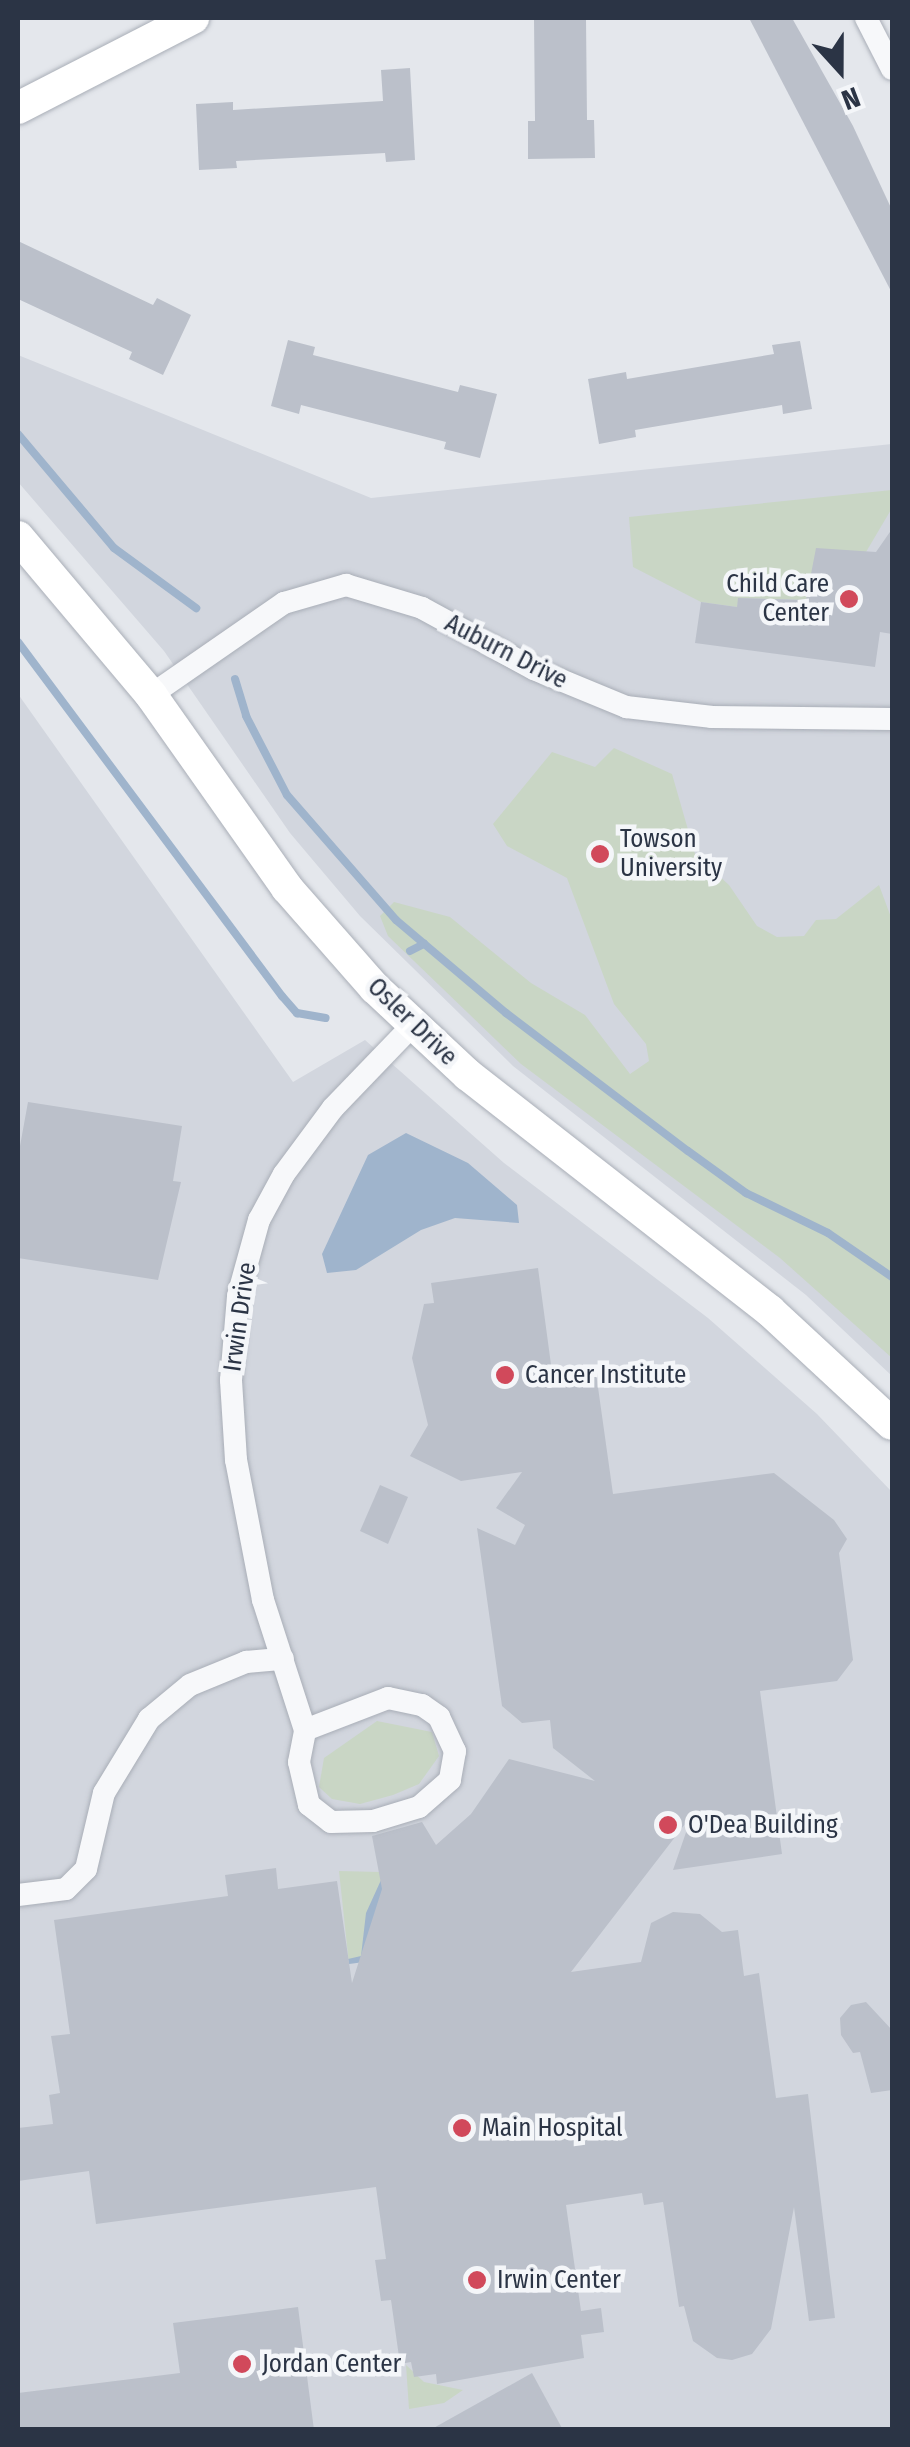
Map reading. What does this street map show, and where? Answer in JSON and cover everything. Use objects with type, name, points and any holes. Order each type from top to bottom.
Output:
[{"type":"street","points":[[18,108],[193,18]]},
{"type":"street","points":[[866,18],[885,36],[892,70]]},
{"type":"street","name":"Osler Drive","points":[[18,537],[151,695],[287,888],[413,1025],[770,1311],[892,1424]]},
{"type":"street","name":"Auburn Drive","points":[[151,695],[284,604],[346,585],[422,608],[534,668],[626,707],[712,717],[892,718]]},
{"type":"street","name":"Irwin Drive","points":[[305,1730],[255,1564],[232,1424],[244,1270],[260,1220],[290,1165],[333,1108],[413,1025]]},
{"type":"street","points":[[18,1895],[66,1889],[86,1870],[104,1793],[149,1719],[190,1685],[246,1662],[282,1659]]},
{"type":"street","points":[[388,1698],[422,1705],[439,1717],[455,1750],[450,1780],[419,1807],[373,1821],[331,1822],[309,1806],[299,1762],[305,1730],[388,1698]]},
{"type":"shaded area","name":"Towson University","points":[[18,355],[371,498],[892,444],[892,1376],[806,1295],[513,1066],[360,916],[290,833],[164,651],[18,482]]},
{"type":"shaded area","points":[[18,694],[293,1082],[365,1040],[504,1163],[708,1318],[817,1414],[892,1492],[892,2429],[18,2429]]},
{"type":"green space","points":[[892,490],[892,508],[866,552],[806,600],[739,598],[737,607],[701,602],[633,567],[629,517]]},
{"type":"green space","points":[[614,748],[672,774],[695,854],[729,885],[757,926],[777,937],[804,936],[816,920],[836,919],[879,885],[892,920],[892,1358],[780,1258],[521,1064],[388,936],[380,916],[394,902],[450,917],[531,983],[585,1015],[630,1074],[649,1061],[646,1044],[614,1004],[567,878],[507,846],[493,824],[552,752],[595,767]]},
{"type":"green space","points":[[377,1721],[432,1732],[439,1756],[419,1784],[393,1795],[360,1804],[332,1799],[319,1787],[324,1758]]},
{"type":"green space","points":[[339,1871],[380,1872],[381,1880],[372,1951],[349,1964]]},
{"type":"green space","points":[[406,2365],[424,2382],[463,2390],[444,2403],[409,2409]]},
{"type":"water","points":[[406,1133],[468,1163],[517,1205],[519,1223],[455,1218],[421,1230],[356,1270],[327,1273],[322,1254],[368,1155]]},
{"type":"water","points":[[381,1880],[390,1885],[372,1922],[372,1961],[349,1964],[348,1959],[361,1956],[366,1913]]},
{"type":"building","points":[[534,18],[586,18],[587,120],[594,120],[595,158],[528,159],[528,121],[535,121]]},
{"type":"building","points":[[749,18],[792,18],[853,126],[892,210],[892,293]]},
{"type":"building","points":[[410,68],[415,160],[386,162],[385,153],[236,161],[237,168],[199,170],[196,104],[233,102],[233,110],[383,101],[381,70]]},
{"type":"building","points":[[18,241],[153,305],[157,298],[191,315],[163,375],[129,359],[132,352],[18,299]]},
{"type":"building","points":[[288,340],[315,347],[313,355],[458,392],[460,385],[497,394],[480,458],[444,449],[446,442],[301,405],[299,414],[271,406]]},
{"type":"building","points":[[800,341],[812,409],[783,414],[782,405],[635,430],[636,437],[599,444],[588,379],[626,372],[627,379],[774,354],[772,345]]},
{"type":"building","name":"Child Care Center","points":[[892,529],[892,634],[880,632],[875,667],[695,643],[701,602],[737,607],[738,598],[806,600],[816,548],[876,552]]},
{"type":"building","points":[[28,1102],[182,1126],[173,1181],[181,1182],[158,1280],[18,1258],[18,1157]]},
{"type":"building","points":[[538,1268],[552,1372],[595,1366],[613,1494],[774,1473],[834,1520],[847,1539],[839,1553],[853,1660],[837,1681],[760,1691],[782,1854],[673,1870],[692,1815],[571,1972],[641,1962],[651,1923],[673,1912],[700,1914],[722,1932],[738,1930],[744,1976],[759,1973],[776,2098],[808,2094],[835,2318],[809,2321],[794,2207],[771,2329],[752,2354],[732,2360],[717,2358],[693,2341],[684,2306],[679,2307],[663,2202],[644,2205],[642,2193],[566,2205],[581,2311],[601,2308],[604,2332],[581,2335],[584,2358],[437,2384],[436,2374],[414,2377],[411,2362],[400,2364],[391,2300],[381,2301],[375,2260],[386,2259],[376,2187],[96,2224],[89,2171],[18,2181],[18,2128],[53,2124],[49,2095],[60,2093],[51,2036],[70,2034],[54,1920],[228,1896],[225,1875],[276,1868],[278,1889],[337,1881],[352,1983],[382,1889],[372,1836],[422,1822],[436,1845],[471,1814],[509,1759],[595,1781],[553,1748],[550,1720],[522,1723],[502,1706],[477,1528],[515,1545],[525,1525],[496,1508],[522,1472],[461,1481],[410,1456],[428,1425],[412,1358],[424,1304],[434,1303],[431,1283]]},
{"type":"building","points":[[380,1485],[408,1497],[388,1544],[360,1531]]},
{"type":"building","points":[[866,2002],[892,2030],[892,2090],[871,2093],[860,2052],[853,2053],[841,2035],[840,2018],[851,2005]]},
{"type":"building","name":"Jordan Center","points":[[298,2307],[314,2430],[18,2430],[18,2393],[180,2373],[173,2323]]},
{"type":"building","points":[[532,2373],[563,2430],[430,2430]]},
{"type":"waterway","points":[[18,434],[114,548],[196,608]]},
{"type":"waterway","points":[[18,642],[282,996],[297,1013],[326,1018]]},
{"type":"waterway","points":[[235,679],[246,716],[287,795],[396,920],[506,1013],[746,1193],[828,1233],[892,1277]]},
{"type":"waterway","points":[[410,951],[424,944]]},
{"type":"place","name":"Child Care Center","points":[[849,599]]},
{"type":"place","name":"Towson University","points":[[600,854]]},
{"type":"place","name":"Cancer Institute","points":[[505,1375]]},
{"type":"place","name":"O'Dea Building","points":[[668,1825]]},
{"type":"place","name":"Main Hospital","points":[[462,2128]]},
{"type":"place","name":"Irwin Center","points":[[477,2280]]},
{"type":"place","name":"Jordan Center","points":[[242,2364]]}]
